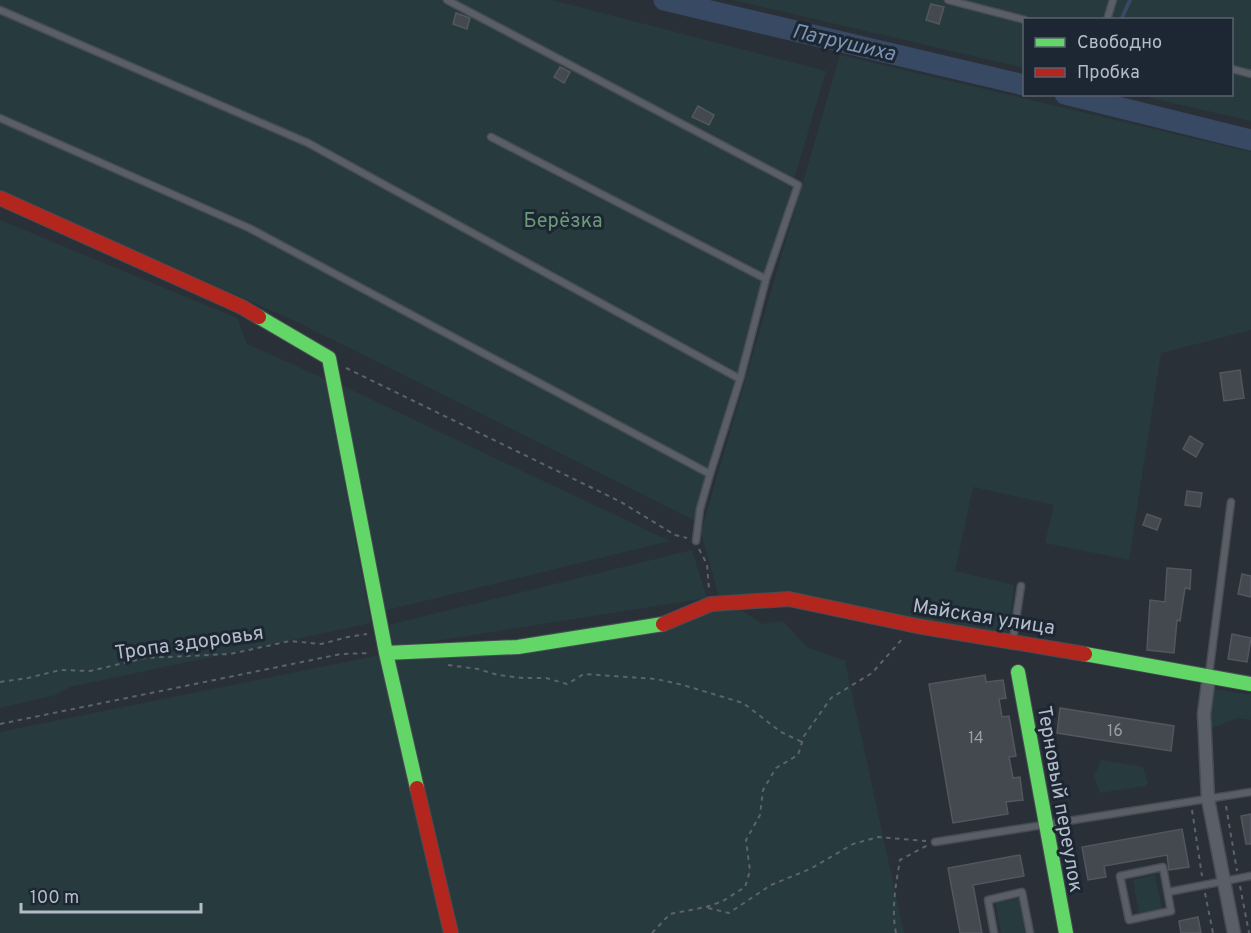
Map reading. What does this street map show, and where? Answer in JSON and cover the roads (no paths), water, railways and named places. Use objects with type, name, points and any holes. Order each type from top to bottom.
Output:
[{"type":"street","points":[[0,198],[242,307],[329,358],[386,653],[451,933]]},
{"type":"street","name":"Майская улица","points":[[386,653],[518,647],[668,623],[711,604],[789,599],[912,625],[1013,640],[1251,684]]},
{"type":"street","name":"Терновый переулок","points":[[1018,672],[1047,825],[1063,932]]},
{"type":"street","points":[[1209,676],[1204,714],[1208,799],[1234,933]]},
{"type":"lane","points":[[447,0],[798,185],[766,279],[740,379],[710,474],[700,509],[696,541]]},
{"type":"lane","points":[[948,0],[1023,19]]},
{"type":"lane","points":[[1108,18],[1113,0]]},
{"type":"lane","points":[[0,10],[308,143],[740,379]]},
{"type":"lane","points":[[1233,69],[1251,74]]},
{"type":"lane","points":[[0,118],[249,228],[710,474]]},
{"type":"lane","points":[[491,137],[766,279]]},
{"type":"lane","points":[[1209,676],[1231,502]]},
{"type":"lane","points":[[1013,640],[1021,586]]},
{"type":"lane","points":[[935,842],[1251,792]]},
{"type":"lane","points":[[1163,867],[1168,892],[1172,911],[1129,920],[1120,876],[1163,867]]},
{"type":"lane","points":[[1168,892],[1251,876]]},
{"type":"lane","points":[[994,933],[988,900],[1022,892],[1030,933]]},
{"type":"waterway","name":"Патрушиха","points":[[664,0],[1023,85]]},
{"type":"waterway","points":[[1122,18],[1130,0]]},
{"type":"waterway","name":"Патрушиха","points":[[1073,96],[1251,140]]},
{"type":"waterway","name":"Патрушиха","points":[[1088,100],[1089,96]]},
{"type":"park label","name":"Берёзка","points":[[563,220]]}]
